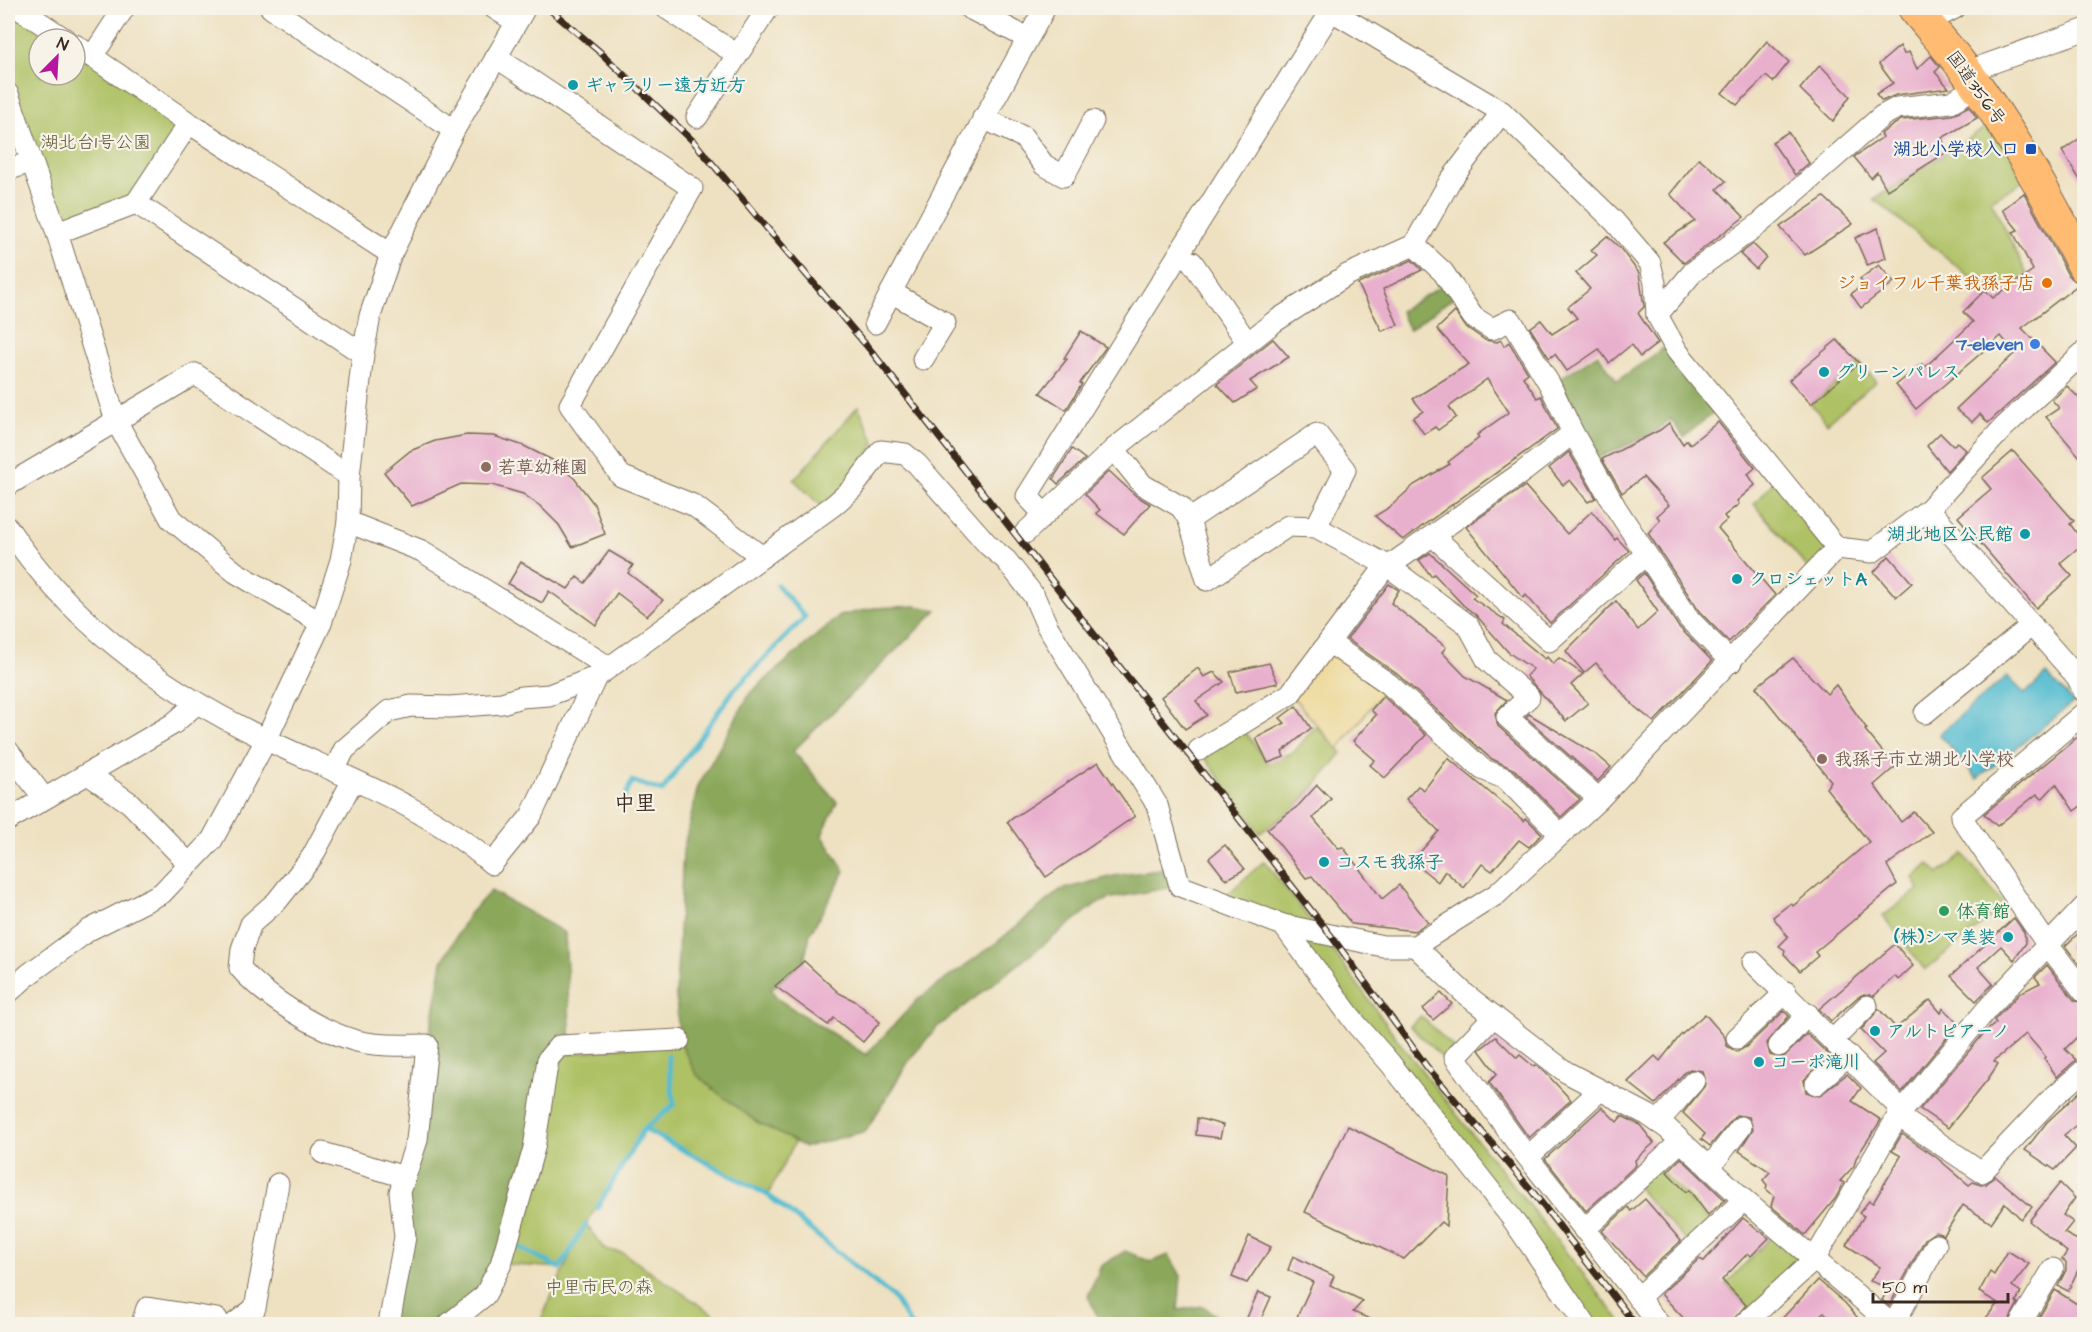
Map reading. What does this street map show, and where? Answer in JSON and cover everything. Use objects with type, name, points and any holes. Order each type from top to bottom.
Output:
[{"type":"highway","name":"国道356号","points":[[1920,15],[1971,80],[2041,186],[2076,228],[2085,267]]},
{"type":"street","points":[[18,8],[47,27]]},
{"type":"street","points":[[87,48],[124,8]]},
{"type":"street","points":[[271,8],[454,130]]},
{"type":"street","points":[[8,993],[29,974],[89,930],[162,893],[212,840],[266,740],[321,622],[341,560],[348,522],[349,476],[363,354],[370,316],[391,254],[454,130],[520,14],[495,8]]},
{"type":"street","points":[[666,8],[736,54]]},
{"type":"street","points":[[698,117],[736,54],[768,8]]},
{"type":"street","points":[[969,8],[1028,38]]},
{"type":"street","points":[[875,323],[983,118],[1045,8]]},
{"type":"street","points":[[1920,15],[1955,8]]},
{"type":"street","points":[[1044,514],[1027,496],[1329,9],[1502,112],[1614,221],[1650,263],[1655,283],[1657,315],[1677,351],[1837,548],[1872,552],[1929,509],[2003,428],[2085,352]]},
{"type":"street","points":[[1657,315],[1693,272],[1759,224],[1882,116],[1897,108],[1951,102],[1971,80],[2085,30]]},
{"type":"street","points":[[87,53],[189,123],[391,254]]},
{"type":"street","points":[[496,57],[692,188],[570,405],[621,476],[693,505],[762,557]]},
{"type":"street","points":[[8,94],[30,162],[57,233],[116,421],[171,519],[235,572],[321,622]]},
{"type":"street","points":[[1024,532],[1114,448],[1274,322],[1347,275],[1414,245],[1450,181],[1502,112]]},
{"type":"street","points":[[983,118],[1023,137],[1044,165],[1064,176],[1093,121]]},
{"type":"street","points":[[57,233],[136,203],[189,123]]},
{"type":"street","points":[[8,170],[30,162]]},
{"type":"street","points":[[136,203],[363,354]]},
{"type":"street","points":[[1414,245],[1443,272],[1473,317],[1492,329],[1511,320],[1550,385],[1573,433],[1646,554],[1689,619],[1731,662]]},
{"type":"street","points":[[1191,262],[1247,342]]},
{"type":"street","points":[[891,292],[945,323],[923,359]]},
{"type":"street","points":[[8,486],[195,374],[349,476]]},
{"type":"street","points":[[1199,750],[1290,694],[1388,566],[1433,536],[1573,433]]},
{"type":"street","points":[[1189,520],[1317,434],[1345,470],[1316,527]]},
{"type":"street","points":[[1114,448],[1143,485],[1181,507],[1189,520],[1207,580],[1288,526],[1316,527],[1388,566],[1468,625],[1487,660],[1529,698],[1507,717],[1599,799]]},
{"type":"street","points":[[389,1324],[405,1237],[400,1192],[417,1140],[428,1045],[390,1046],[353,1040],[302,1017],[250,980],[240,968],[242,949],[251,924],[277,901],[312,857],[343,775],[344,750],[389,711],[411,706],[450,707],[502,703],[520,697],[549,695],[601,671],[834,506],[852,489],[881,451],[905,454],[917,464],[988,545],[1006,560],[1034,596],[1047,626],[1157,805],[1180,886],[1283,925],[1383,946],[1415,946],[1497,894],[1599,799],[1837,548]]},
{"type":"street","points":[[1929,509],[2077,677],[2085,690]]},
{"type":"street","points":[[348,522],[422,551],[601,671]]},
{"type":"street","points":[[8,528],[65,600],[135,662],[196,704],[416,811],[492,864],[531,816],[601,671]]},
{"type":"street","points":[[1433,536],[1549,641],[1646,554]]},
{"type":"street","points":[[1925,713],[2032,625]]},
{"type":"street","points":[[1330,643],[1389,684],[1482,769],[1506,779],[1560,834]]},
{"type":"street","points":[[8,820],[173,724],[196,704]]},
{"type":"street","points":[[2085,713],[1961,817],[2047,944],[2085,992]]},
{"type":"street","points":[[8,751],[44,798]]},
{"type":"street","points":[[88,774],[130,802],[189,864]]},
{"type":"street","points":[[1756,1321],[1814,1260],[1901,1113],[1973,1025],[2047,944],[2085,907]]},
{"type":"street","points":[[1283,925],[1363,1032],[1511,1217],[1585,1324]]},
{"type":"street","points":[[1415,946],[1465,994],[1566,1072],[1658,1122],[1744,1200],[1892,1324],[1936,1245]]},
{"type":"street","points":[[1752,962],[1808,1014],[1901,1113],[1982,1172],[2050,1100],[2085,1070]]},
{"type":"street","points":[[1737,1038],[1786,992]]},
{"type":"street","points":[[1833,1040],[1867,1006]]},
{"type":"street","points":[[1779,1046],[1808,1014]]},
{"type":"street","points":[[1494,1017],[1455,1057],[1528,1157],[1659,1324]]},
{"type":"street","points":[[463,1321],[485,1295],[501,1264],[534,1148],[548,1059],[559,1046],[679,1040]]},
{"type":"street","points":[[1816,1084],[1848,1055]]},
{"type":"street","points":[[1658,1122],[1694,1081]]},
{"type":"street","points":[[1528,1157],[1599,1091]]},
{"type":"street","points":[[1709,1168],[1741,1126]]},
{"type":"street","points":[[1584,1230],[1680,1142]]},
{"type":"street","points":[[322,1153],[405,1177]]},
{"type":"street","points":[[234,1324],[255,1308],[278,1184]]},
{"type":"street","points":[[1638,1298],[1744,1200]]},
{"type":"street","points":[[2020,1324],[2052,1269]]},
{"type":"street","points":[[142,1324],[147,1308],[217,1319],[216,1324]]},
{"type":"green space","name":"湖北台1号公園","points":[[8,8],[18,8],[47,27],[27,27],[27,87],[87,87],[87,53],[189,123],[136,203],[57,233],[8,94]]},
{"type":"green space","points":[[1999,119],[2034,175],[1991,200],[2027,274],[1999,300],[1874,199]]},
{"type":"green space","points":[[1449,281],[1458,294],[1409,330],[1400,311]]},
{"type":"green space","points":[[1672,342],[1720,407],[1684,437],[1670,419],[1653,434],[1590,461],[1550,385],[1598,354],[1617,381]]},
{"type":"green space","points":[[1859,363],[1876,381],[1827,423],[1811,404]]},
{"type":"green space","points":[[858,406],[875,443],[848,483],[821,506],[794,480]]},
{"type":"green space","points":[[1778,477],[1837,548],[1813,574],[1754,504]]},
{"type":"green space","points":[[915,606],[937,610],[793,751],[837,802],[822,835],[845,871],[810,934],[804,961],[771,990],[779,1000],[866,1055],[917,1000],[996,943],[1060,890],[1114,876],[1173,868],[1180,886],[1112,898],[1096,904],[936,1028],[910,1059],[866,1131],[805,1147],[757,1122],[718,1093],[696,1074],[679,1040],[676,995],[683,851],[698,786],[750,693],[839,616],[874,608]]},
{"type":"green space","points":[[1240,725],[1268,763],[1294,752],[1316,726],[1342,753],[1298,806],[1260,833],[1199,750]]},
{"type":"green space","name":"体育館","points":[[1963,854],[2005,906],[1925,970],[1883,916],[1919,889],[1913,878],[1929,864],[1939,874]]},
{"type":"green space","points":[[1264,861],[1322,935],[1400,1043],[1623,1324],[1585,1324],[1283,925],[1220,901]]},
{"type":"green space","points":[[491,891],[565,933],[571,1045],[559,1046],[501,1264],[449,1324],[389,1324],[427,1045],[442,962],[469,914]]},
{"type":"green space","points":[[1421,1016],[1453,1047],[1444,1059],[1410,1026]]},
{"type":"green space","name":"中里市民の森","points":[[679,1040],[795,1142],[768,1195],[644,1129],[586,1224],[604,1249],[623,1253],[728,1324],[539,1324],[581,1232],[560,1268],[501,1264],[563,1055]]},
{"type":"green space","points":[[1655,1165],[1716,1227],[1692,1248],[1634,1184]]},
{"type":"green space","points":[[1778,1229],[1814,1260],[1756,1314],[1726,1284]]},
{"type":"green space","points":[[1125,1251],[1151,1262],[1169,1255],[1181,1276],[1178,1310],[1203,1306],[1228,1324],[1101,1324],[1088,1296],[1101,1266]]},
{"type":"sand","points":[[1330,643],[1389,684],[1338,749],[1290,694]]},
{"type":"water","points":[[2046,674],[2074,702],[1977,779],[1939,734],[2007,676],[2025,694]]},
{"type":"building","points":[[1767,41],[1789,62],[1773,82],[1766,76],[1737,105],[1722,93]]},
{"type":"building","points":[[1900,46],[1904,54],[1909,52],[1917,69],[1931,56],[1940,67],[1935,72],[1949,88],[1896,95],[1882,101],[1876,94],[1893,83],[1879,64]]},
{"type":"building","points":[[1820,65],[1850,96],[1833,121],[1800,89]]},
{"type":"building","points":[[1969,106],[1977,118],[1942,138],[1947,152],[1887,190],[1877,172],[1871,178],[1854,157],[1883,137],[1881,134],[1901,120],[1952,115]]},
{"type":"building","points":[[1788,132],[1809,163],[1795,175],[1772,142]]},
{"type":"building","points":[[2080,138],[2085,146],[2085,188],[2062,151]]},
{"type":"building","points":[[1699,158],[1726,181],[1717,189],[1744,217],[1684,263],[1663,242],[1695,221],[1670,194]]},
{"type":"building","points":[[2024,193],[2068,275],[2079,284],[2022,328],[2055,362],[1988,423],[1980,414],[1972,422],[1956,409],[2015,353],[2001,336],[1916,409],[1896,385],[1922,364],[1924,368],[1973,322],[1963,312],[1985,290],[1993,298],[2033,270],[2013,232],[2018,230],[2002,210]]},
{"type":"building","points":[[1824,197],[1853,224],[1805,255],[1780,227]]},
{"type":"building","points":[[1878,228],[1886,258],[1867,265],[1855,238]]},
{"type":"building","points":[[1607,236],[1620,248],[1639,273],[1644,307],[1638,313],[1658,343],[1640,357],[1631,345],[1609,363],[1599,349],[1567,371],[1555,354],[1549,358],[1530,328],[1541,320],[1552,334],[1577,318],[1568,307],[1590,289],[1576,273],[1597,255],[1591,250]]},
{"type":"building","points":[[1753,244],[1766,257],[1756,269],[1740,254]]},
{"type":"building","points":[[1412,260],[1422,270],[1383,289],[1398,325],[1382,331],[1358,284]]},
{"type":"building","points":[[1879,265],[1894,282],[1861,308],[1851,294],[1864,284],[1860,279]]},
{"type":"building","points":[[1455,312],[1466,327],[1485,340],[1497,342],[1501,340],[1504,346],[1509,342],[1528,373],[1523,377],[1537,398],[1541,396],[1557,429],[1403,540],[1375,516],[1390,507],[1414,485],[1450,464],[1448,462],[1479,438],[1477,435],[1509,412],[1487,379],[1449,407],[1456,417],[1438,430],[1435,427],[1424,434],[1413,418],[1423,411],[1413,399],[1469,364],[1437,329]]},
{"type":"building","points":[[1081,331],[1106,347],[1080,383],[1082,384],[1066,410],[1040,393],[1067,359],[1064,358]]},
{"type":"building","points":[[1273,339],[1289,357],[1250,381],[1257,389],[1235,403],[1217,384]]},
{"type":"building","name":"グリーンパレス","points":[[1837,340],[1859,363],[1811,404],[1789,380]]},
{"type":"building","points":[[2067,386],[2085,404],[2085,463],[2046,417],[2059,408],[2052,400]]},
{"type":"building","points":[[1718,422],[1755,468],[1748,474],[1755,485],[1737,501],[1739,504],[1724,516],[1727,520],[1718,528],[1775,595],[1729,642],[1699,611],[1648,533],[1660,520],[1657,516],[1669,505],[1643,477],[1622,493],[1602,459],[1660,430],[1669,423],[1683,444],[1687,440],[1690,444]]},
{"type":"building","points":[[1940,433],[1953,446],[1957,442],[1966,450],[1947,471],[1927,446]]},
{"type":"building","points":[[467,435],[494,436],[524,446],[552,460],[574,478],[594,504],[605,534],[572,547],[559,525],[540,506],[523,494],[492,485],[461,484],[412,506],[384,472],[410,451],[435,441]]},
{"type":"building","points":[[1072,449],[1085,459],[1058,484],[1053,479]]},
{"type":"building","name":"湖北地区公民館","points":[[2013,451],[2074,521],[2070,524],[2084,543],[2060,563],[2072,576],[2036,608],[1958,517],[1991,489],[1982,478]]},
{"type":"building","points":[[1569,452],[1596,498],[1588,502],[1570,480],[1563,485],[1549,468]]},
{"type":"building","points":[[1109,471],[1136,496],[1150,504],[1124,534],[1096,513],[1100,510],[1085,494]]},
{"type":"building","points":[[1525,486],[1567,534],[1592,511],[1615,540],[1617,538],[1629,551],[1550,623],[1526,595],[1523,598],[1466,527]]},
{"type":"building","points":[[609,551],[633,565],[628,573],[663,600],[647,616],[617,593],[596,625],[549,591],[542,603],[508,584],[521,562],[568,589],[577,577],[585,583]]},
{"type":"building","points":[[1430,553],[1476,595],[1472,598],[1505,620],[1503,624],[1545,659],[1547,657],[1553,664],[1559,658],[1583,674],[1571,685],[1588,703],[1566,721],[1526,676],[1533,669],[1509,653],[1476,615],[1463,605],[1434,574],[1431,576],[1419,560]]},
{"type":"building","points":[[1889,556],[1912,583],[1896,597],[1874,572]]},
{"type":"building","points":[[1644,573],[1678,626],[1712,661],[1654,722],[1635,707],[1596,663],[1584,673],[1566,651],[1616,601],[1638,630],[1658,612],[1636,580]]},
{"type":"building","points":[[1389,584],[1399,590],[1391,603],[1446,647],[1442,652],[1465,676],[1507,700],[1495,713],[1498,726],[1580,799],[1561,817],[1515,770],[1490,758],[1397,674],[1347,639]]},
{"type":"building","points":[[1793,658],[1827,694],[1836,685],[1867,729],[1865,730],[1895,767],[1874,785],[1901,822],[1914,812],[1932,832],[1887,865],[1897,884],[1815,952],[1818,956],[1800,971],[1784,954],[1785,950],[1779,946],[1788,937],[1773,917],[1791,903],[1793,906],[1869,842],[1826,788],[1831,781],[1756,687]]},
{"type":"building","points":[[1269,663],[1278,683],[1236,692],[1230,672]]},
{"type":"building","points":[[1198,668],[1204,677],[1214,672],[1224,682],[1196,701],[1207,715],[1185,729],[1161,697]]},
{"type":"building","points":[[1383,696],[1426,735],[1385,778],[1370,765],[1375,760],[1353,741],[1376,715],[1371,710]]},
{"type":"building","points":[[1296,706],[1311,728],[1282,752],[1284,757],[1268,763],[1256,738],[1285,723],[1280,718]]},
{"type":"building","points":[[1529,714],[1597,755],[1611,767],[1598,781],[1526,717]]},
{"type":"building","points":[[2085,731],[2085,803],[2074,811],[2056,784],[2042,799],[2037,794],[1997,826],[1984,814]]},
{"type":"building","points":[[1448,758],[1524,821],[1526,818],[1542,834],[1529,847],[1519,840],[1492,871],[1482,864],[1464,888],[1445,871],[1438,882],[1412,861],[1439,831],[1406,799],[1418,786],[1424,790]]},
{"type":"building","points":[[1098,762],[1135,816],[1046,877],[1007,822]]},
{"type":"building","name":"コスモ我孫子","points":[[1317,785],[1331,799],[1313,818],[1338,848],[1343,847],[1382,899],[1399,885],[1428,922],[1415,931],[1352,924],[1312,876],[1306,878],[1267,829],[1298,806]]},
{"type":"building","points":[[1225,845],[1245,869],[1226,880],[1209,858]]},
{"type":"building","points":[[2014,918],[2024,932],[2026,943],[2014,960],[2001,946],[1978,967],[1993,984],[1976,1001],[1951,976]]},
{"type":"building","points":[[2085,927],[2085,972],[2065,946]]},
{"type":"building","points":[[1895,944],[1913,966],[1898,980],[1895,976],[1874,996],[1864,994],[1858,997],[1831,1021],[1819,1009]]},
{"type":"building","points":[[804,961],[839,993],[855,1001],[880,1022],[863,1042],[834,1018],[828,1025],[775,986]]},
{"type":"building","points":[[2047,965],[2074,1000],[2085,1005],[2085,1029],[2065,1049],[2076,1060],[2057,1077],[2044,1058],[2046,1057],[2026,1034],[1994,1061],[1998,1064],[1988,1079],[1948,1128],[1920,1109],[1985,1032],[1996,1023],[1994,1020],[2020,993],[2040,983],[2035,977]]},
{"type":"building","points":[[1441,993],[1452,1004],[1433,1020],[1423,1009]]},
{"type":"building","points":[[1930,1000],[1941,1013],[1943,1008],[1958,1024],[1902,1092],[1873,1063],[1884,1053],[1861,1030],[1879,1009],[1896,1028]]},
{"type":"building","points":[[1784,1011],[1789,1016],[1767,1043],[1770,1055],[1783,1058],[1807,1034],[1829,1055],[1804,1080],[1806,1092],[1819,1096],[1847,1074],[1861,1088],[1852,1101],[1881,1120],[1856,1158],[1854,1166],[1840,1181],[1844,1183],[1835,1199],[1805,1235],[1771,1206],[1774,1196],[1766,1189],[1767,1185],[1763,1180],[1770,1172],[1739,1151],[1753,1129],[1749,1117],[1736,1115],[1710,1146],[1701,1139],[1705,1134],[1683,1113],[1706,1084],[1702,1071],[1690,1069],[1685,1072],[1656,1104],[1628,1082],[1655,1056],[1660,1061],[1680,1036],[1705,1014],[1725,1037],[1727,1046],[1737,1052],[1746,1047]]},
{"type":"building","points":[[1496,1037],[1517,1058],[1520,1055],[1533,1066],[1536,1065],[1543,1070],[1571,1100],[1529,1138],[1489,1082],[1497,1074],[1479,1050]]},
{"type":"building","points":[[2085,1087],[2085,1118],[2064,1135],[2076,1148],[2055,1170],[2025,1150],[2047,1122]]},
{"type":"building","points":[[1602,1107],[1617,1122],[1622,1116],[1640,1125],[1654,1143],[1635,1160],[1636,1165],[1586,1211],[1545,1159]]},
{"type":"building","points":[[1197,1118],[1223,1125],[1220,1138],[1196,1135]]},
{"type":"building","points":[[1348,1126],[1449,1176],[1446,1226],[1441,1222],[1404,1259],[1305,1212]]},
{"type":"building","points":[[1902,1134],[1936,1157],[1969,1185],[1973,1182],[1986,1184],[1995,1176],[2032,1207],[2021,1219],[2005,1203],[1991,1223],[1963,1205],[1944,1235],[1935,1232],[1925,1239],[1889,1306],[1882,1300],[1889,1288],[1870,1281],[1880,1267],[1846,1245],[1864,1216],[1859,1213],[1869,1201],[1873,1203],[1901,1156],[1892,1151]]},
{"type":"building","points":[[1681,1158],[1725,1200],[1708,1215],[1689,1190],[1686,1192],[1667,1172]]},
{"type":"building","points":[[2060,1183],[2075,1198],[2063,1215],[2073,1222],[2064,1233],[2085,1244],[2085,1274],[2078,1270],[2068,1291],[2058,1286],[2066,1270],[2066,1262],[2062,1259],[2067,1252],[2029,1221]]},
{"type":"building","points":[[1645,1199],[1681,1241],[1643,1276],[1602,1231],[1628,1207],[1631,1211]]},
{"type":"building","points":[[1743,1218],[1769,1238],[1751,1256],[1748,1253],[1722,1280],[1746,1305],[1730,1324],[1689,1324],[1661,1294],[1699,1259],[1704,1261]]},
{"type":"building","points":[[1249,1236],[1271,1247],[1247,1283],[1232,1277]]},
{"type":"building","points":[[2008,1251],[2029,1264],[2012,1286],[2021,1292],[2016,1302],[2018,1303],[2007,1324],[1981,1324],[1998,1303],[1979,1292],[1990,1272],[1994,1275]]},
{"type":"building","points":[[1293,1256],[1334,1276],[1330,1285],[1363,1301],[1353,1312],[1382,1324],[1311,1324],[1297,1317],[1313,1282],[1288,1270]]},
{"type":"building","points":[[1818,1280],[1845,1303],[1863,1324],[1836,1324],[1824,1312],[1810,1324],[1777,1324]]},
{"type":"building","points":[[2055,1290],[2085,1309],[2085,1324],[2035,1324]]},
{"type":"building","points":[[1258,1292],[1271,1297],[1259,1324],[1256,1324],[1246,1320]]},
{"type":"waterway","points":[[624,800],[632,781],[662,791],[733,691],[805,617],[777,585]]},
{"type":"waterway","points":[[597,1208],[644,1129],[674,1105],[668,1056]]},
{"type":"waterway","points":[[644,1129],[768,1195],[894,1298],[910,1324]]},
{"type":"waterway","points":[[518,1247],[560,1268],[586,1224]]},
{"type":"railway","points":[[548,8],[600,52],[694,142],[872,352],[1332,937],[1427,1067],[1532,1191],[1635,1324]]},
{"type":"place","name":"ギャラリー遠方近方","points":[[573,85]]},
{"type":"place","name":"湖北小学校入口","points":[[2031,149]]},
{"type":"place","name":"ジョイフル千葉我孫子店","points":[[2047,283]]},
{"type":"place","name":"7-eleven","points":[[2035,344]]},
{"type":"place","name":"グリーンパレス","points":[[1824,372]]},
{"type":"place","name":"若草幼稚園","points":[[486,467]]},
{"type":"place","name":"湖北地区公民館","points":[[2025,534]]},
{"type":"place","name":"クロシェットA","points":[[1737,579]]},
{"type":"place","name":"我孫子市立湖北小学校","points":[[1822,759]]},
{"type":"place","name":"コスモ我孫子","points":[[1324,862]]},
{"type":"place","name":"体育館","points":[[1944,911]]},
{"type":"place","name":"(株)シマ美装","points":[[2008,937]]},
{"type":"place","name":"アルトピアーノ","points":[[1875,1031]]},
{"type":"place","name":"コーポ滝川","points":[[1759,1062]]},
{"type":"district","name":"中里","points":[[635,803]]}]
